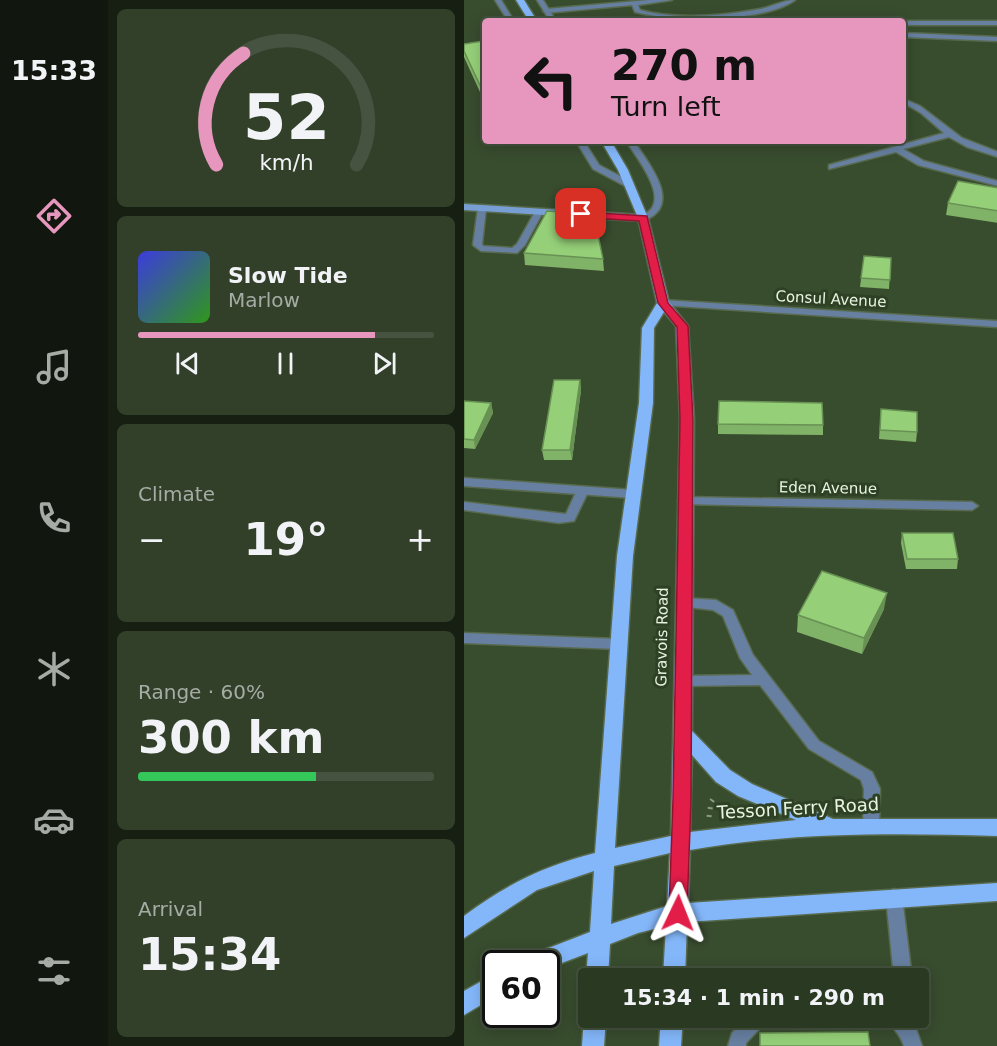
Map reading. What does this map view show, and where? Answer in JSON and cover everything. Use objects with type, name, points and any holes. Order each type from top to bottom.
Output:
[{"type":"main road","points":[[520,0],[531,18]]},
{"type":"main road","name":"Gravois Road","points":[[608,144],[630,185],[643,218],[663,303],[683,326],[687,419],[684,501],[683,734],[675,968]]},
{"type":"main road","points":[[598,968],[625,556],[646,403],[648,328],[663,303]]},
{"type":"main road","points":[[683,734],[723,776],[745,790],[773,804],[832,826]]},
{"type":"main road","name":"Tesson Ferry Road","points":[[464,928],[521,889],[559,872],[680,841],[742,832],[832,826],[998,828]]},
{"type":"main road","points":[[560,953],[638,923],[678,913],[894,897],[998,892]]},
{"type":"main road","points":[[464,1004],[482,992]]},
{"type":"main road","points":[[593,1046],[594,1028]]},
{"type":"main road","points":[[670,1046],[671,1028]]},
{"type":"street","points":[[498,0],[509,18]]},
{"type":"street","points":[[540,0],[551,18]]},
{"type":"street","points":[[546,11],[635,5],[669,0]]},
{"type":"street","points":[[635,5],[637,11],[644,14],[670,16],[743,13],[774,8],[792,0]]},
{"type":"street","points":[[906,23],[998,23]]},
{"type":"street","points":[[906,34],[998,39]]},
{"type":"street","points":[[906,102],[921,110],[950,134],[978,149],[998,155]]},
{"type":"street","points":[[832,166],[950,134]]},
{"type":"street","points":[[582,144],[596,167],[630,185]]},
{"type":"street","points":[[464,207],[643,218],[656,210],[660,197],[657,187],[632,144]]},
{"type":"street","points":[[897,148],[930,166],[998,184]]},
{"type":"street","points":[[482,208],[477,245],[481,248],[514,251],[521,245],[539,212]]},
{"type":"street","name":"Consul Avenue","points":[[663,303],[998,324]]},
{"type":"street","points":[[464,482],[633,494]]},
{"type":"street","points":[[464,506],[558,519],[570,518],[582,492]]},
{"type":"street","name":"Eden Avenue","points":[[684,501],[972,506]]},
{"type":"street","points":[[684,603],[716,605],[728,614],[747,658],[814,745],[867,776],[872,789],[871,825]]},
{"type":"street","points":[[464,638],[618,644]]},
{"type":"street","points":[[682,681],[763,680]]},
{"type":"street","points":[[894,897],[902,968]]},
{"type":"street","points":[[737,1046],[738,1039],[749,1028]]},
{"type":"path","points":[[709,817],[711,802],[719,792]]},
{"type":"building","points":[[482,41],[482,90],[464,51],[464,44]]},
{"type":"building","points":[[958,181],[998,188],[998,211],[948,203]]},
{"type":"building","points":[[547,211],[586,214],[586,229],[597,230],[603,259],[524,253]]},
{"type":"building","points":[[864,256],[891,258],[890,280],[861,278]]},
{"type":"building","points":[[554,380],[580,380],[570,450],[542,450]]},
{"type":"building","points":[[464,401],[491,403],[474,440],[464,439]]},
{"type":"building","points":[[719,401],[822,403],[823,425],[718,424]]},
{"type":"building","points":[[881,409],[917,412],[917,432],[880,430]]},
{"type":"building","points":[[902,533],[953,533],[958,559],[907,559]]},
{"type":"building","points":[[822,571],[887,593],[864,638],[798,615]]},
{"type":"building","points":[[868,1032],[870,1046],[760,1046],[760,1033]]},
{"type":"route","points":[[581,214],[643,218],[648,230],[663,303],[683,326],[687,419],[684,501],[682,799],[678,913]]}]
